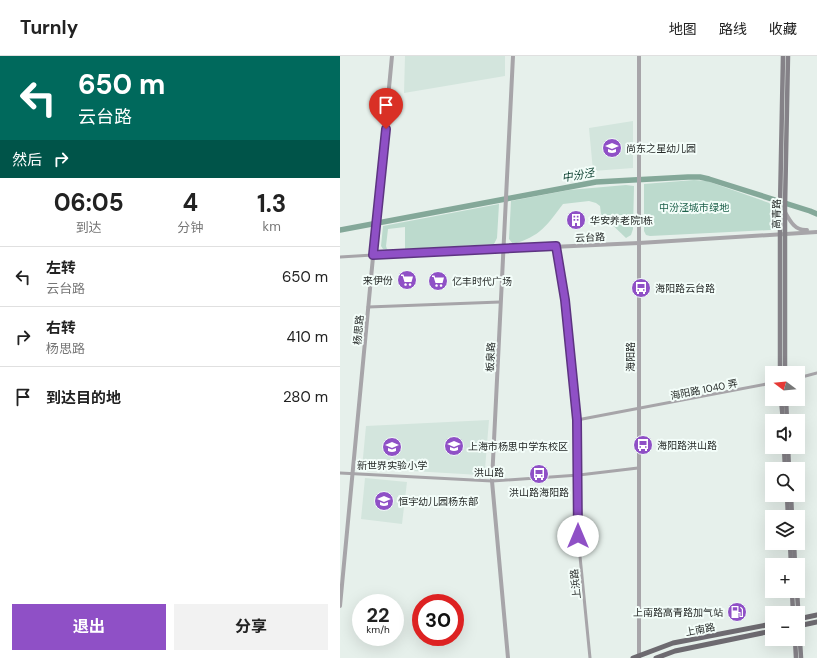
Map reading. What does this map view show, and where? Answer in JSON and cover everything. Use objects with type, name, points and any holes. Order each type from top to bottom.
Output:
[{"type":"main road","name":"高青路","points":[[780,366],[783,208],[783,56]]},
{"type":"main road","name":"高青路","points":[[783,195],[788,56]]},
{"type":"main road","name":"高青路","points":[[782,235],[785,366]]},
{"type":"main road","points":[[805,618],[817,615]]},
{"type":"main road","points":[[805,625],[817,622]]},
{"type":"main road","name":"上南路","points":[[637,657],[673,643],[765,625]]},
{"type":"main road","name":"上南路","points":[[656,658],[675,651],[765,632]]},
{"type":"main road","points":[[795,646],[796,658]]},
{"type":"main road","points":[[800,646],[801,658]]},
{"type":"street","name":"杨思路","points":[[340,606],[392,56]]},
{"type":"street","name":"板泉路","points":[[508,658],[492,481],[513,56]]},
{"type":"street","name":"海阳路","points":[[637,657],[639,56]]},
{"type":"street","points":[[783,208],[790,222],[798,230],[814,230],[817,232]]},
{"type":"street","name":"云台路","points":[[340,257],[639,243],[817,232]]},
{"type":"street","name":"上浜路","points":[[556,246],[565,300],[577,420],[579,475],[578,536],[590,658]]},
{"type":"street","points":[[368,307],[500,302]]},
{"type":"street","points":[[805,376],[817,373]]},
{"type":"street","name":"海阳路 1040 弄","points":[[577,420],[765,384]]},
{"type":"street","name":"洪山路","points":[[340,473],[492,481],[579,475],[638,468]]},
{"type":"shaded area","points":[[405,56],[505,56],[505,76],[404,93]]},
{"type":"shaded area","name":"尚东之星幼儿园","points":[[633,121],[633,168],[593,171],[589,128]]},
{"type":"shaded area","points":[[489,420],[485,469],[484,473],[480,475],[362,468],[366,426]]},
{"type":"shaded area","name":"恒宇幼儿园杨东部","points":[[365,478],[407,482],[402,524],[361,519]]},
{"type":"green space","name":"中汾泾城市绿地","points":[[694,180],[707,181],[775,205],[774,226],[771,230],[646,235],[644,231],[644,184]]},
{"type":"green space","name":"中汾泾城市绿地","points":[[626,185],[634,186],[633,229],[631,235],[626,238],[601,214],[600,206],[589,201],[563,204],[537,234],[513,244],[509,239],[511,201],[569,190]]},
{"type":"green space","points":[[499,204],[497,238],[494,244],[405,249],[405,227],[388,229],[386,246],[387,249],[390,250],[383,249],[381,246],[383,226]]},
{"type":"waterway","name":"中汾泾","points":[[340,230],[596,182],[688,177],[709,179],[817,214]]},
{"type":"place","name":"尚东之星幼儿园","points":[[612,148]]},
{"type":"place","name":"华安养老院1栋","points":[[576,220]]},
{"type":"place","name":"来伊份","points":[[407,280]]},
{"type":"place","name":"亿丰时代广场","points":[[438,281]]},
{"type":"place","name":"海阳路云台路","points":[[641,288]]},
{"type":"place","name":"海阳路洪山路","points":[[643,445]]},
{"type":"place","name":"上海市杨思中学东校区","points":[[454,446]]},
{"type":"place","name":"新世界实验小学","points":[[392,447]]},
{"type":"place","name":"洪山路海阳路","points":[[539,474]]},
{"type":"place","name":"恒宇幼儿园杨东部","points":[[384,501]]},
{"type":"place","name":"上南路高青路加气站","points":[[737,612]]},
{"type":"route","points":[[386,129],[373,255],[556,246],[565,300],[577,420],[579,475],[578,536]]}]
